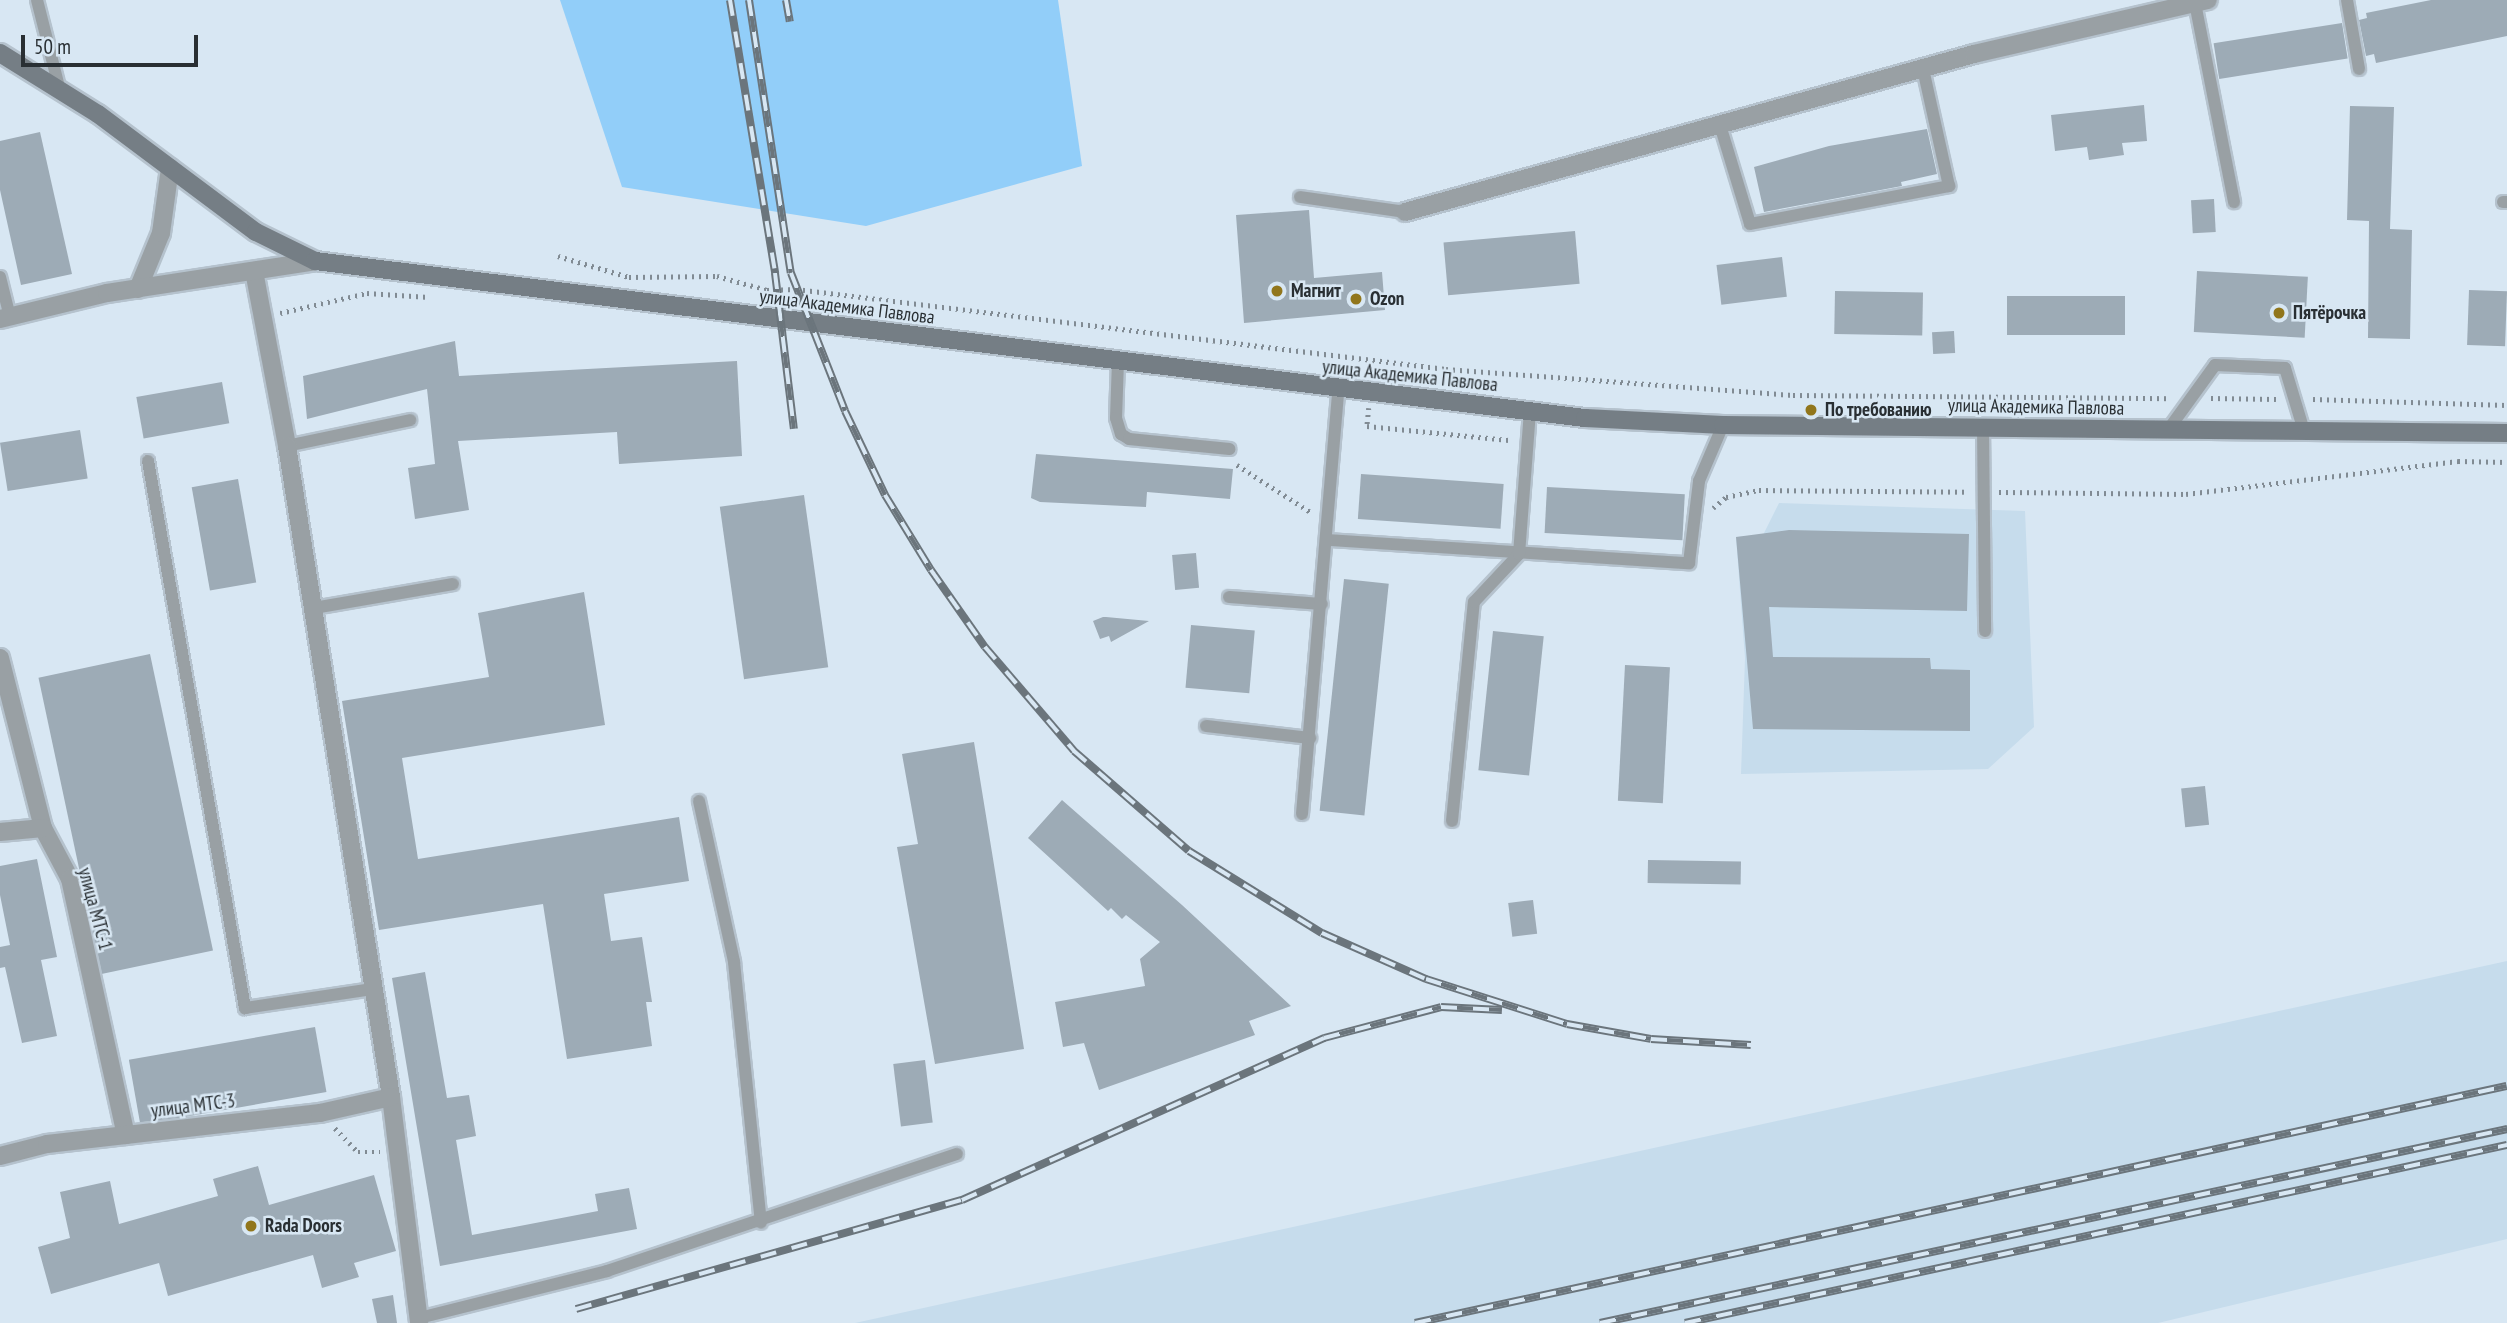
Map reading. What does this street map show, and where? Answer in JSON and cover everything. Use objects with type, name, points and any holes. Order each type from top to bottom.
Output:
[{"type":"street","points":[[1405,212],[1923,69],[2201,1]]},
{"type":"street","name":"улица Академика Павлова","points":[[0,53],[59,87],[256,232],[315,261],[1338,390],[1530,410],[1723,425],[2507,433]]},
{"type":"street","points":[[138,289],[161,233],[170,168]]},
{"type":"street","points":[[5,318],[138,289],[315,261]]},
{"type":"street","points":[[254,271],[314,608],[400,1153],[419,1320]]},
{"type":"street","name":"улица МТС-1","points":[[0,658],[43,828],[70,879],[126,1135]]},
{"type":"street","points":[[0,832],[43,828]]},
{"type":"street","name":"улица МТС-3","points":[[0,1156],[47,1144],[320,1113],[391,1097]]},
{"type":"lane","points":[[37,0],[59,87]]},
{"type":"lane","points":[[2347,0],[2358,69]]},
{"type":"lane","points":[[2201,1],[2234,202]]},
{"type":"lane","points":[[1720,125],[1751,224],[1949,186],[1923,69]]},
{"type":"lane","points":[[1300,197],[1405,212]]},
{"type":"lane","points":[[0,277],[5,318]]},
{"type":"lane","points":[[1118,361],[1116,418],[1121,434],[1129,439],[1230,449]]},
{"type":"lane","points":[[2168,430],[2215,365],[2285,368],[2304,431]]},
{"type":"lane","points":[[1302,814],[1329,540],[1338,390]]},
{"type":"lane","points":[[1452,821],[1474,602],[1519,554],[1530,410]]},
{"type":"lane","points":[[287,446],[410,420]]},
{"type":"lane","points":[[1329,540],[1689,563],[1699,481],[1723,425]]},
{"type":"lane","points":[[1983,428],[1985,631]]},
{"type":"lane","points":[[148,461],[245,1008],[372,989]]},
{"type":"lane","points":[[314,608],[453,584]]},
{"type":"lane","points":[[1229,597],[1322,604]]},
{"type":"lane","points":[[1206,726],[1310,738]]},
{"type":"lane","points":[[699,801],[734,962],[761,1223]]},
{"type":"lane","points":[[419,1320],[607,1272],[761,1223],[957,1154]]},
{"type":"path","points":[[558,256],[629,277],[718,276],[767,289],[796,289],[1446,369],[1793,395],[2294,399],[2507,405]]},
{"type":"path","points":[[261,317],[367,293],[415,299],[434,296]]},
{"type":"path","points":[[1374,359],[1367,426],[1527,441]]},
{"type":"path","points":[[1695,523],[1726,497],[1759,490],[2186,494],[2458,461],[2507,462]]},
{"type":"path","points":[[320,1113],[358,1152],[400,1153]]},
{"type":"shaded area","points":[[560,0],[1058,0],[1082,166],[866,226],[622,187]]},
{"type":"shaded area","points":[[1779,503],[2025,511],[2034,727],[1988,769],[1741,774],[1745,658],[1736,537],[1763,535]]},
{"type":"shaded area","points":[[2507,961],[2507,1239],[2158,1323],[855,1323]]},
{"type":"building","points":[[2431,0],[2507,0],[2507,36],[2376,63],[2374,54],[2366,56],[2359,20],[2367,18],[2366,13]]},
{"type":"building","points":[[2342,23],[2348,59],[2219,79],[2214,43]]},
{"type":"building","points":[[2144,105],[2147,141],[2122,143],[2124,155],[2089,160],[2087,147],[2055,151],[2051,115]]},
{"type":"building","points":[[2350,106],[2394,107],[2390,229],[2412,230],[2410,339],[2368,338],[2369,221],[2347,220]]},
{"type":"building","points":[[1927,129],[1937,174],[1901,182],[1902,186],[1764,212],[1754,167],[1829,146]]},
{"type":"building","points":[[40,132],[72,274],[21,285],[0,190],[0,141]]},
{"type":"building","points":[[2214,199],[2216,232],[2193,233],[2191,200]]},
{"type":"building","points":[[1309,210],[1314,278],[1382,272],[1385,310],[1244,323],[1236,215]]},
{"type":"building","points":[[1575,231],[1580,284],[1448,295],[1444,243]]},
{"type":"building","points":[[1782,257],[1787,297],[1721,305],[1716,265]]},
{"type":"building","points":[[2197,271],[2308,277],[2305,338],[2194,332]]},
{"type":"building","points":[[2469,290],[2507,291],[2505,346],[2467,345]]},
{"type":"building","points":[[1835,291],[1923,293],[1922,336],[1834,334]]},
{"type":"building","points":[[2007,296],[2125,296],[2125,335],[2007,335]]},
{"type":"building","points":[[1954,331],[1955,353],[1933,354],[1932,332]]},
{"type":"building","points":[[455,341],[459,376],[737,361],[742,456],[619,464],[617,432],[458,441],[469,510],[415,519],[408,468],[435,464],[427,389],[307,419],[303,376]]},
{"type":"building","points":[[222,382],[229,423],[144,438],[136,397]]},
{"type":"building","points":[[80,430],[88,478],[8,491],[0,443]]},
{"type":"building","points":[[1036,454],[1233,469],[1230,499],[1147,492],[1146,507],[1040,502],[1031,498]]},
{"type":"building","points":[[1361,474],[1504,484],[1501,529],[1358,519]]},
{"type":"building","points":[[238,479],[256,582],[210,591],[192,487]]},
{"type":"building","points":[[1547,487],[1685,494],[1682,540],[1545,533]]},
{"type":"building","points":[[804,495],[828,667],[744,679],[720,507]]},
{"type":"building","points":[[1789,530],[1969,534],[1967,611],[1769,607],[1773,657],[1930,658],[1931,669],[1970,670],[1970,731],[1753,729],[1736,537]]},
{"type":"building","points":[[1196,553],[1199,588],[1175,590],[1172,555]]},
{"type":"building","points":[[1344,579],[1389,584],[1364,815],[1320,811]]},
{"type":"building","points":[[584,592],[605,725],[402,758],[418,859],[679,817],[689,881],[604,894],[611,941],[642,937],[652,1002],[646,1002],[652,1046],[567,1059],[543,904],[379,930],[342,701],[489,677],[478,613]]},
{"type":"building","points":[[1103,617],[1149,621],[1111,642],[1109,636],[1100,639],[1093,621]]},
{"type":"building","points":[[1191,625],[1255,631],[1249,693],[1186,688]]},
{"type":"building","points":[[1493,631],[1544,636],[1529,776],[1478,770]]},
{"type":"building","points":[[150,654],[213,950],[101,974],[38,678]]},
{"type":"building","points":[[1625,665],[1670,667],[1663,803],[1618,801]]},
{"type":"building","points":[[974,742],[1024,1049],[935,1064],[897,847],[918,844],[902,754]]},
{"type":"building","points":[[2205,786],[2209,825],[2185,827],[2181,789]]},
{"type":"building","points":[[1062,800],[1182,905],[1291,1006],[1249,1021],[1255,1035],[1099,1090],[1084,1043],[1063,1047],[1055,1002],[1145,986],[1140,959],[1160,942],[1126,915],[1122,919],[1111,908],[1108,911],[1028,838]]},
{"type":"building","points":[[37,859],[57,957],[41,960],[57,1036],[22,1043],[5,967],[0,968],[0,947],[10,945],[0,895],[0,866]]},
{"type":"building","points":[[1648,860],[1741,862],[1741,885],[1648,883]]},
{"type":"building","points":[[1533,900],[1537,934],[1512,937],[1508,903]]},
{"type":"building","points":[[425,972],[447,1098],[469,1095],[476,1136],[456,1140],[472,1235],[598,1211],[595,1194],[629,1188],[637,1229],[440,1266],[392,978]]},
{"type":"building","points":[[315,1027],[326,1092],[140,1125],[129,1060]]},
{"type":"building","points":[[925,1060],[933,1123],[901,1126],[893,1064]]},
{"type":"building","name":"Rada Doors","points":[[258,1166],[269,1205],[374,1175],[396,1251],[354,1263],[359,1277],[322,1288],[313,1255],[168,1296],[159,1263],[51,1294],[38,1247],[70,1238],[60,1192],[110,1181],[119,1224],[218,1196],[213,1179]]},
{"type":"building","points":[[393,1295],[397,1323],[377,1323],[372,1299]]},
{"type":"railway","points":[[730,0],[775,273],[794,429]]},
{"type":"railway","points":[[749,0],[791,273],[845,411],[885,495],[931,570],[985,647],[1074,751],[1189,851],[1322,933],[1426,979],[1567,1024],[1651,1039],[1751,1045]]},
{"type":"railway","points":[[786,0],[790,22]]},
{"type":"railway","points":[[576,1309],[962,1200],[1324,1038],[1441,1007],[1502,1010]]},
{"type":"railway","points":[[1415,1323],[2507,1086]]},
{"type":"railway","points":[[1600,1323],[2507,1129]]},
{"type":"railway","points":[[1685,1323],[2507,1145]]},
{"type":"place","name":"Магнит","points":[[1277,291]]},
{"type":"place","name":"Ozon","points":[[1356,299]]},
{"type":"place","name":"Пятёрочка","points":[[2279,313]]},
{"type":"place","name":"По требованию","points":[[1811,410]]},
{"type":"place","name":"Rada Doors","points":[[251,1226]]}]
